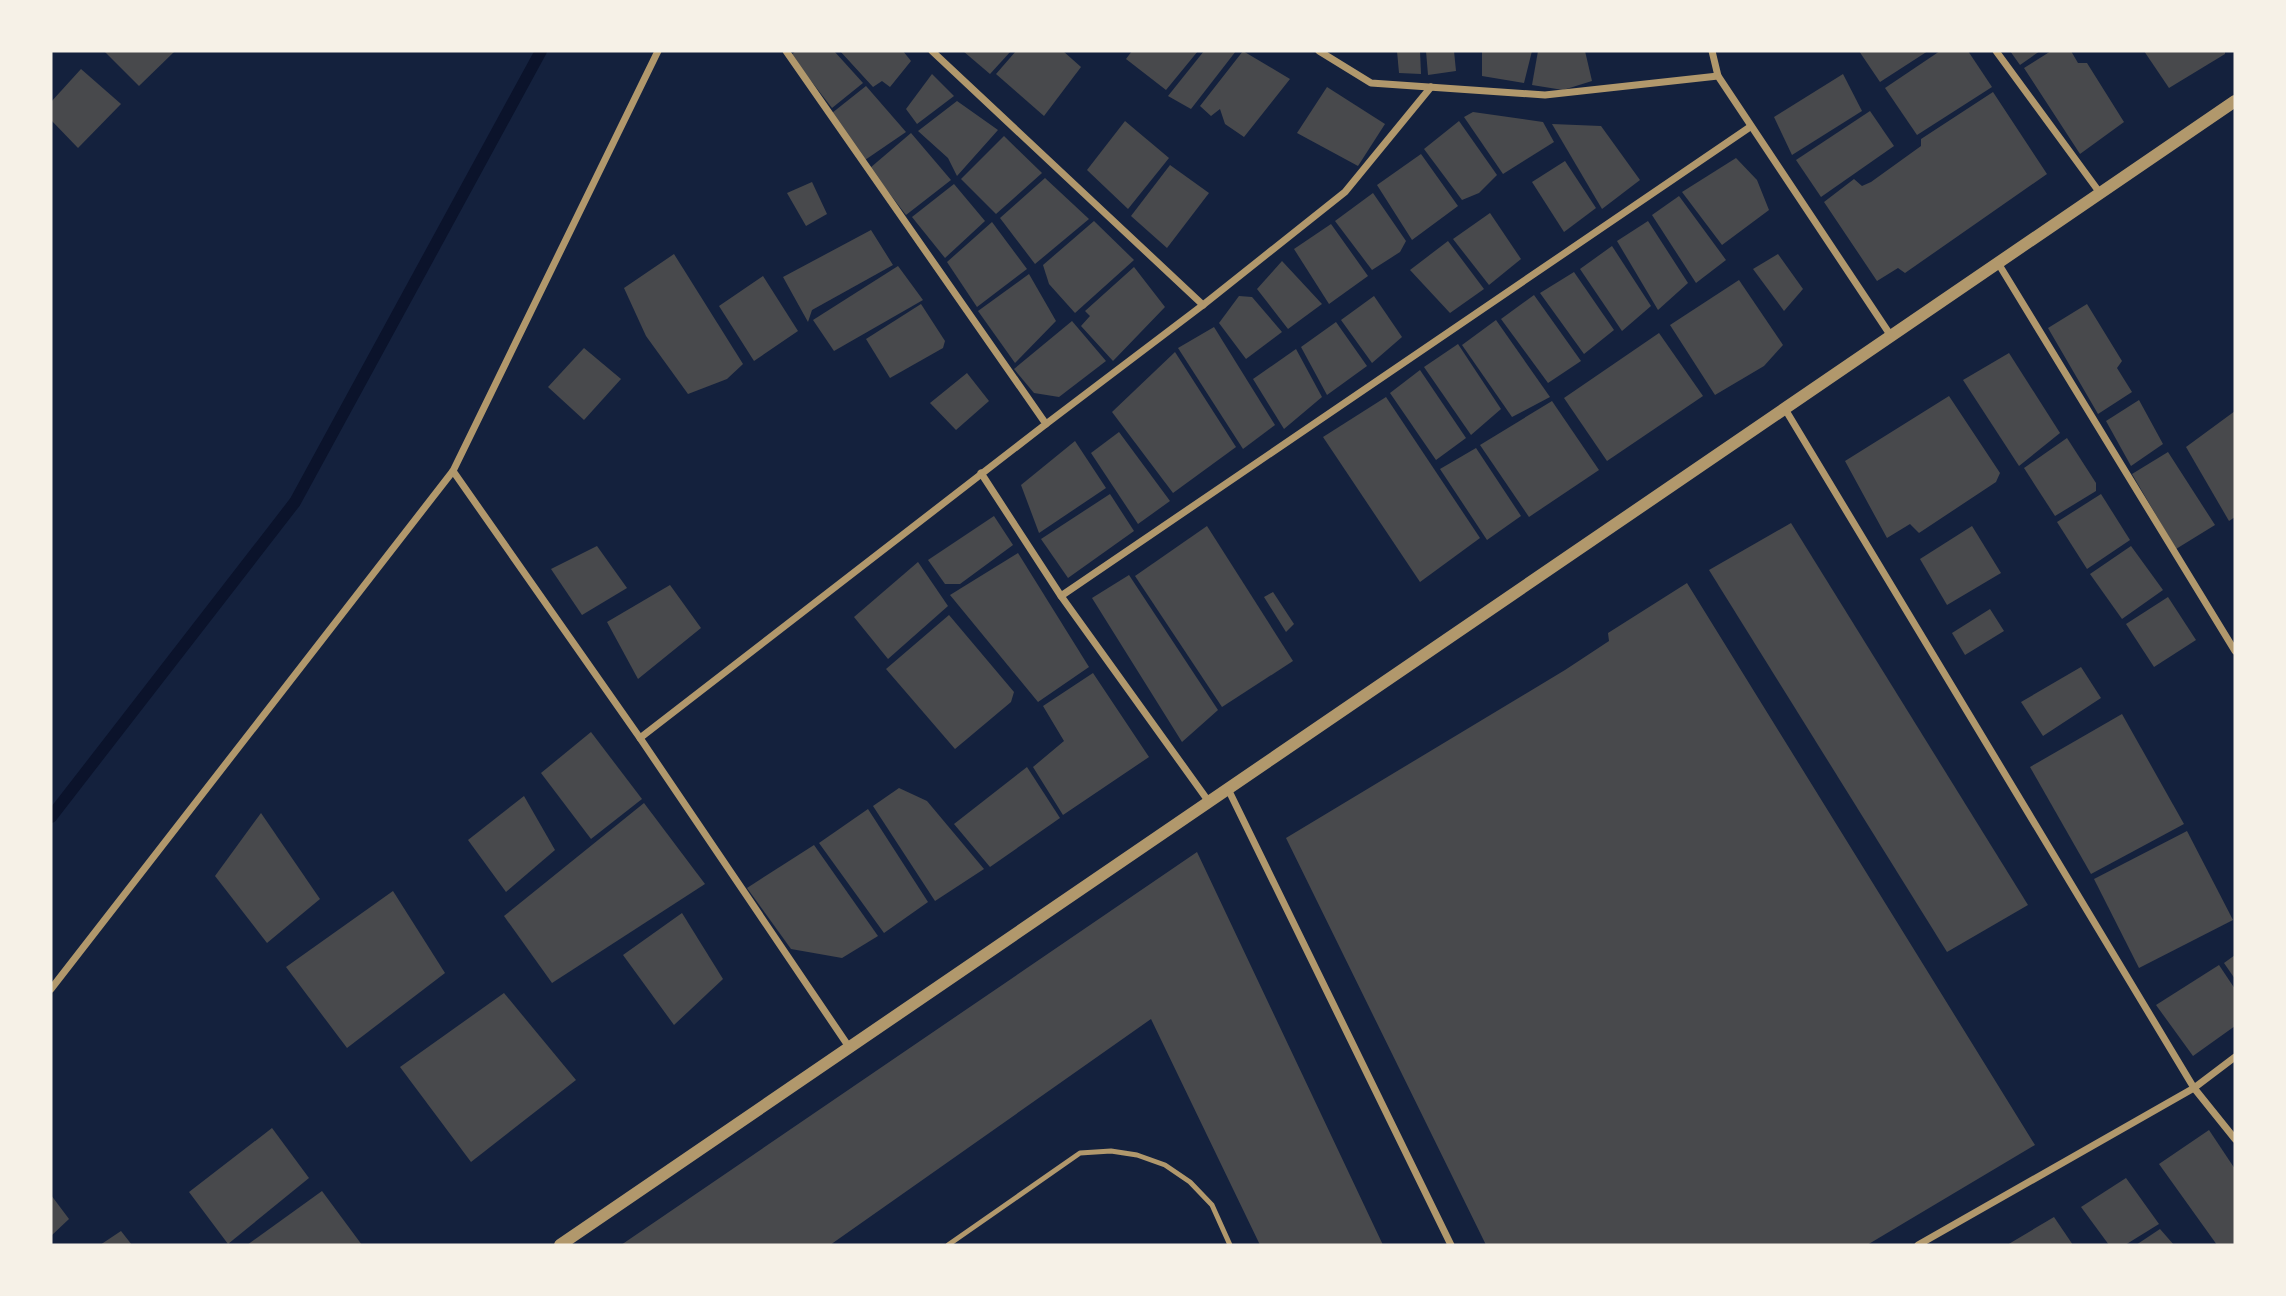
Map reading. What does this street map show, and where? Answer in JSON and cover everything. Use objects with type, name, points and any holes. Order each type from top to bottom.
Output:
[{"type":"street","points":[[51,989],[453,471],[658,51]]},
{"type":"street","points":[[786,51],[1046,424]]},
{"type":"street","points":[[932,51],[1203,305]]},
{"type":"street","points":[[1320,51],[1371,83],[1545,95],[1718,76]]},
{"type":"street","points":[[1712,51],[1718,76],[1750,127],[1891,335]]},
{"type":"street","points":[[1996,51],[2100,194]]},
{"type":"street","points":[[640,738],[981,473],[1203,305],[1345,192],[1431,87]]},
{"type":"street","points":[[560,1245],[2235,100]]},
{"type":"street","points":[[1061,596],[1750,127]]},
{"type":"street","points":[[1998,263],[2235,652]]},
{"type":"street","points":[[1784,409],[2194,1088],[2235,1139]]},
{"type":"street","points":[[453,471],[640,738],[849,1048]]},
{"type":"street","points":[[981,473],[1061,596],[1209,802]]},
{"type":"street","points":[[1228,789],[1451,1245]]},
{"type":"street","points":[[1918,1245],[2194,1088],[2235,1057]]},
{"type":"lane","points":[[948,1245],[1080,1153],[1111,1151],[1137,1155],[1165,1165],[1190,1182],[1212,1205],[1230,1245]]},
{"type":"building","points":[[104,51],[175,51],[139,86]]},
{"type":"building","points":[[796,51],[834,51],[863,83],[832,108],[791,55]]},
{"type":"building","points":[[840,51],[903,51],[911,61],[890,87],[882,81],[873,87]]},
{"type":"building","points":[[963,51],[1011,51],[990,74]]},
{"type":"building","points":[[1016,51],[1063,51],[1081,67],[1044,116],[996,74]]},
{"type":"building","points":[[1132,51],[1198,51],[1166,90],[1126,59]]},
{"type":"building","points":[[1204,51],[1236,51],[1191,109],[1168,96]]},
{"type":"building","points":[[1243,51],[1290,79],[1244,137],[1225,124],[1220,109],[1211,116],[1200,106]]},
{"type":"building","points":[[1397,51],[1420,51],[1421,74],[1399,73]]},
{"type":"building","points":[[1426,51],[1454,51],[1456,71],[1428,75]]},
{"type":"building","points":[[1482,51],[1532,51],[1524,83],[1482,76]]},
{"type":"building","points":[[1538,51],[1585,51],[1592,81],[1563,90],[1532,85]]},
{"type":"building","points":[[1859,51],[1928,51],[1880,82]]},
{"type":"building","points":[[1940,51],[1968,51],[1992,87],[1917,135],[1885,88]]},
{"type":"building","points":[[2010,51],[2040,51],[2020,65]]},
{"type":"building","points":[[2051,51],[2071,51],[2078,63],[2087,63],[2124,122],[2080,154],[2024,68]]},
{"type":"building","points":[[2144,51],[2225,51],[2225,54],[2169,88]]},
{"type":"building","points":[[81,69],[121,104],[78,148],[51,120],[51,102]]},
{"type":"building","points":[[932,74],[954,96],[917,124],[906,109]]},
{"type":"building","points":[[1843,74],[1862,111],[1792,155],[1774,117]]},
{"type":"building","points":[[866,86],[906,132],[865,160],[832,113]]},
{"type":"building","points":[[1327,87],[1385,124],[1358,166],[1297,133]]},
{"type":"building","points":[[1993,92],[2047,174],[1905,273],[1898,268],[1877,281],[1824,202],[1854,179],[1862,186],[1871,182],[1921,146],[1921,139]]},
{"type":"building","points":[[957,101],[998,130],[957,176],[948,158],[918,131]]},
{"type":"building","points":[[1870,111],[1894,146],[1821,197],[1796,160]]},
{"type":"building","points":[[1473,112],[1543,122],[1554,142],[1503,174],[1464,117]]},
{"type":"building","points":[[1125,121],[1169,158],[1128,209],[1087,170]]},
{"type":"building","points":[[1459,121],[1497,175],[1479,193],[1462,200],[1424,149]]},
{"type":"building","points":[[1552,124],[1601,126],[1640,180],[1602,209]]},
{"type":"building","points":[[911,133],[951,180],[906,215],[870,168]]},
{"type":"building","points":[[1004,136],[1042,173],[996,214],[961,179]]},
{"type":"building","points":[[1421,154],[1458,206],[1412,240],[1377,185]]},
{"type":"building","points":[[1736,158],[1757,180],[1769,210],[1722,245],[1682,192]]},
{"type":"building","points":[[1565,161],[1596,208],[1564,232],[1532,182]]},
{"type":"building","points":[[1170,165],[1209,193],[1167,248],[1131,216]]},
{"type":"building","points":[[1045,178],[1089,219],[1035,264],[1000,218]]},
{"type":"building","points":[[812,182],[827,214],[806,226],[787,193]]},
{"type":"building","points":[[954,184],[985,221],[945,258],[912,217]]},
{"type":"building","points":[[1373,193],[1406,241],[1400,252],[1372,270],[1335,221]]},
{"type":"building","points":[[1679,196],[1726,260],[1696,283],[1652,215]]},
{"type":"building","points":[[1490,213],[1521,259],[1489,285],[1453,239]]},
{"type":"building","points":[[1094,221],[1134,260],[1075,313],[1049,284],[1043,265]]},
{"type":"building","points":[[1648,221],[1688,283],[1658,310],[1617,241]]},
{"type":"building","points":[[992,222],[1027,269],[977,307],[947,262]]},
{"type":"building","points":[[1331,224],[1368,276],[1329,304],[1294,249]]},
{"type":"building","points":[[871,230],[893,265],[812,310],[808,322],[783,277]]},
{"type":"building","points":[[1448,241],[1484,289],[1450,313],[1410,270]]},
{"type":"building","points":[[1612,246],[1651,306],[1622,331],[1580,269]]},
{"type":"building","points":[[674,254],[743,364],[727,379],[688,394],[646,336],[624,288]]},
{"type":"building","points":[[1778,254],[1803,289],[1784,311],[1753,269]]},
{"type":"building","points":[[1282,261],[1322,304],[1288,329],[1257,289]]},
{"type":"building","points":[[898,266],[923,300],[834,351],[813,320]]},
{"type":"building","points":[[1134,267],[1165,307],[1113,361],[1081,326],[1090,316],[1085,311]]},
{"type":"building","points":[[1574,272],[1614,330],[1584,354],[1540,293]]},
{"type":"building","points":[[1029,274],[1056,321],[1015,363],[978,311]]},
{"type":"building","points":[[763,276],[798,331],[754,361],[719,306]]},
{"type":"building","points":[[1739,280],[1783,345],[1764,366],[1715,395],[1670,325]]},
{"type":"building","points":[[1534,295],[1581,361],[1548,383],[1501,319]]},
{"type":"building","points":[[1239,296],[1252,297],[1282,332],[1246,359],[1219,323]]},
{"type":"building","points":[[1374,296],[1402,337],[1372,363],[1341,320]]},
{"type":"building","points":[[921,304],[945,341],[943,348],[890,378],[866,339]]},
{"type":"building","points":[[2087,304],[2122,361],[2117,368],[2132,392],[2098,414],[2048,328]]},
{"type":"building","points":[[1496,320],[1550,397],[1512,417],[1462,345]]},
{"type":"building","points":[[1072,321],[1106,361],[1059,397],[1034,393],[1014,369]]},
{"type":"building","points":[[1336,322],[1367,366],[1327,395],[1301,347]]},
{"type":"building","points":[[1214,327],[1275,425],[1243,449],[1178,348]]},
{"type":"building","points":[[1659,333],[1703,396],[1607,461],[1564,398]]},
{"type":"building","points":[[1458,344],[1501,409],[1471,435],[1424,367]]},
{"type":"building","points":[[584,348],[621,379],[584,420],[548,387]]},
{"type":"building","points":[[1296,349],[1322,397],[1284,429],[1253,379]]},
{"type":"building","points":[[1175,352],[1236,447],[1173,493],[1112,412]]},
{"type":"building","points":[[2009,353],[2060,433],[2019,466],[1963,380]]},
{"type":"building","points":[[1420,370],[1466,438],[1436,460],[1390,393]]},
{"type":"building","points":[[967,373],[989,401],[956,430],[930,403]]},
{"type":"building","points":[[1949,396],[2000,473],[1996,482],[1919,533],[1910,524],[1887,538],[1845,461]]},
{"type":"building","points":[[1386,397],[1480,538],[1420,582],[1323,437]]},
{"type":"building","points":[[2139,400],[2163,444],[2131,466],[2106,421]]},
{"type":"building","points":[[1552,401],[1599,470],[1529,517],[1480,445]]},
{"type":"building","points":[[2235,411],[2235,517],[2229,521],[2186,447]]},
{"type":"building","points":[[1119,432],[1170,501],[1138,524],[1091,453]]},
{"type":"building","points":[[2067,438],[2096,483],[2096,491],[2055,516],[2024,468]]},
{"type":"building","points":[[1075,441],[1106,488],[1039,533],[1021,485]]},
{"type":"building","points":[[1476,448],[1521,516],[1487,540],[1440,469]]},
{"type":"building","points":[[2168,452],[2215,525],[2176,549],[2132,474]]},
{"type":"building","points":[[1110,494],[1134,531],[1068,578],[1041,539]]},
{"type":"building","points":[[2101,494],[2130,540],[2087,569],[2057,522]]},
{"type":"building","points":[[994,516],[1013,545],[960,584],[945,584],[928,560]]},
{"type":"building","points":[[1791,523],[2028,905],[1947,952],[1709,570]]},
{"type":"building","points":[[1207,526],[1293,661],[1222,707],[1135,576]]},
{"type":"building","points":[[1972,526],[2001,573],[1947,605],[1920,559]]},
{"type":"building","points":[[597,546],[627,588],[582,615],[551,569]]},
{"type":"building","points":[[2131,546],[2163,590],[2122,619],[2090,574]]},
{"type":"building","points":[[1018,553],[1089,667],[1038,702],[950,595]]},
{"type":"building","points":[[918,562],[948,606],[888,659],[854,617]]},
{"type":"building","points":[[1129,575],[1218,710],[1182,742],[1092,598]]},
{"type":"building","points":[[1687,583],[2035,1145],[1867,1245],[1486,1245],[1286,838],[1565,670],[1609,641],[1608,633]]},
{"type":"building","points":[[670,585],[701,628],[638,679],[607,622]]},
{"type":"building","points":[[1273,592],[1294,624],[1286,632],[1264,597]]},
{"type":"building","points":[[2168,597],[2196,640],[2154,667],[2126,624]]},
{"type":"building","points":[[1990,609],[2004,631],[1965,655],[1952,633]]},
{"type":"building","points":[[949,615],[1014,692],[1011,702],[955,749],[886,669]]},
{"type":"building","points":[[2081,667],[2101,698],[2043,736],[2021,702]]},
{"type":"building","points":[[1093,673],[1149,757],[1063,815],[1033,767],[1064,741],[1043,706]]},
{"type":"building","points":[[2122,714],[2184,824],[2091,874],[2030,767]]},
{"type":"building","points":[[591,732],[642,799],[591,839],[541,773]]},
{"type":"building","points":[[1027,767],[1060,818],[990,867],[954,824]]},
{"type":"building","points":[[899,788],[927,801],[984,869],[935,901],[873,806]]},
{"type":"building","points":[[524,796],[555,850],[506,892],[468,840]]},
{"type":"building","points":[[644,803],[705,884],[552,983],[504,916]]},
{"type":"building","points":[[868,809],[928,902],[884,933],[819,843]]},
{"type":"building","points":[[261,813],[320,899],[267,943],[215,876]]},
{"type":"building","points":[[2187,831],[2233,920],[2139,968],[2094,879]]},
{"type":"building","points":[[814,845],[878,936],[842,958],[791,949],[747,888]]},
{"type":"building","points":[[1197,852],[1383,1245],[1260,1245],[1151,1019],[830,1245],[621,1245]]},
{"type":"building","points":[[393,891],[445,973],[347,1048],[286,967]]},
{"type":"building","points":[[682,913],[723,979],[674,1025],[623,955]]},
{"type":"building","points":[[2235,955],[2235,979],[2224,963]]},
{"type":"building","points":[[2219,965],[2235,989],[2235,1026],[2193,1056],[2156,1005]]},
{"type":"building","points":[[504,993],[576,1080],[471,1162],[400,1067]]},
{"type":"building","points":[[272,1128],[309,1178],[228,1244],[189,1192]]},
{"type":"building","points":[[2209,1130],[2235,1169],[2235,1245],[2217,1245],[2159,1164]]},
{"type":"building","points":[[2126,1178],[2159,1224],[2125,1245],[2109,1245],[2081,1207]]},
{"type":"building","points":[[322,1191],[362,1245],[247,1245]]},
{"type":"building","points":[[51,1195],[69,1219],[51,1236]]},
{"type":"building","points":[[2054,1217],[2073,1245],[2007,1245]]},
{"type":"building","points":[[2160,1229],[2174,1245],[2136,1245]]},
{"type":"building","points":[[121,1231],[132,1245],[100,1245]]},
{"type":"waterway","points":[[51,817],[295,502],[541,51]]}]
